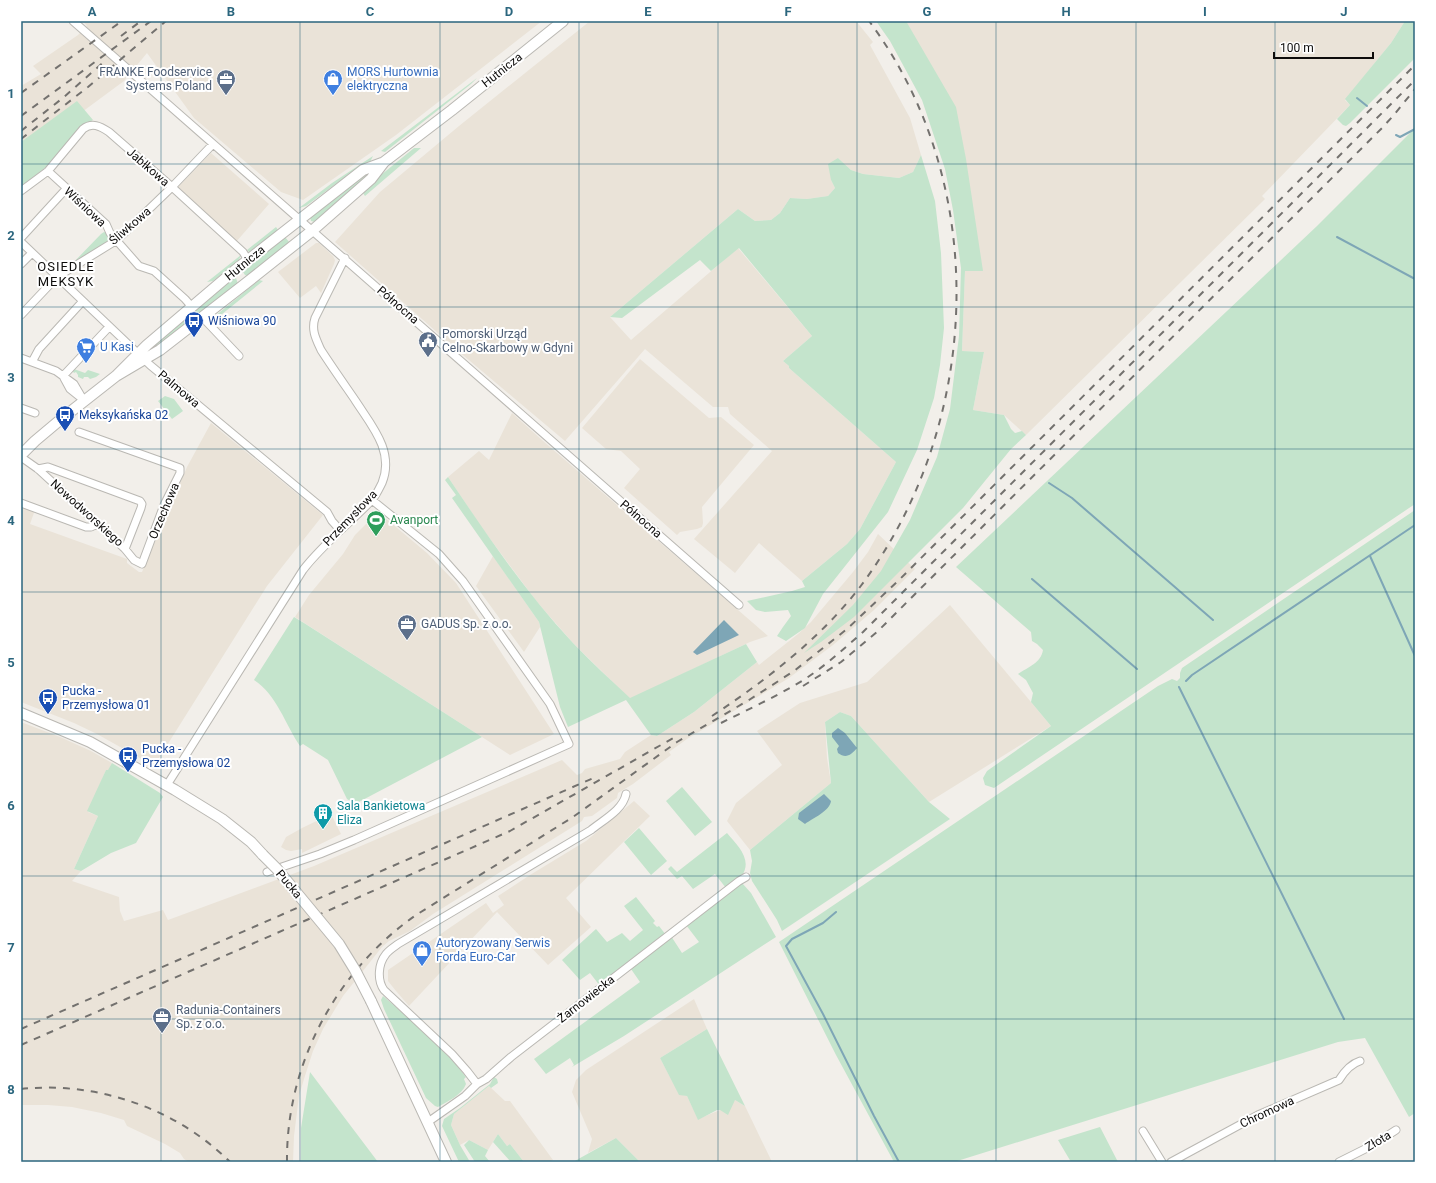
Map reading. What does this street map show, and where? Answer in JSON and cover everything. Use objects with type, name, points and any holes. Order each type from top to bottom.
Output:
[{"type":"main road","name":"Hutnicza","points":[[141,357],[160,350],[203,318],[312,230],[371,179],[384,162],[452,110],[562,21]]},
{"type":"main road","name":"Hutnicza","points":[[21,456],[35,441],[141,357],[192,307],[234,271],[363,170],[384,162]]},
{"type":"main road","points":[[234,271],[245,284]]},
{"type":"main road","name":"Pucka","points":[[21,714],[90,742],[167,785],[222,819],[251,842],[277,870],[339,944],[355,970],[372,1001],[446,1162]]},
{"type":"street","name":"Północna","points":[[73,21],[739,605]]},
{"type":"street","name":"Jabłkowa","points":[[48,171],[83,129],[88,125],[94,124],[109,132],[172,187],[243,252],[248,260]]},
{"type":"street","name":"Śliwkowa","points":[[21,315],[57,277],[117,240],[172,187],[213,144]]},
{"type":"street","name":"Wiśniowa","points":[[48,171],[106,224],[110,233],[139,266],[154,271],[192,307]]},
{"type":"street","points":[[21,191],[48,171]]},
{"type":"street","points":[[21,238],[66,189]]},
{"type":"street","name":"Palmowa","points":[[21,242],[141,357],[327,512],[332,521],[340,530]]},
{"type":"street","points":[[21,264],[32,253]]},
{"type":"street","name":"Przemysłowa","points":[[167,785],[303,570],[340,530],[372,500],[382,482],[386,460],[378,434],[321,350],[316,340],[313,328],[315,318],[345,258]]},
{"type":"street","points":[[32,362],[39,349],[82,302]]},
{"type":"street","points":[[203,318],[239,356]]},
{"type":"street","points":[[63,376],[109,327]]},
{"type":"street","points":[[21,358],[49,368],[63,376],[74,384],[84,401]]},
{"type":"street","points":[[21,408],[35,413]]},
{"type":"street","name":"Orzechowa","points":[[79,432],[180,468],[180,473],[164,505],[142,564],[134,560],[125,549]]},
{"type":"street","name":"Nowodworskiego","points":[[21,456],[38,469],[125,549],[141,508],[142,504],[140,501],[48,467],[38,469]]},
{"type":"street","points":[[267,872],[320,854],[354,840],[569,744],[550,704],[463,581],[447,562],[428,544],[372,500]]},
{"type":"street","points":[[21,503],[86,526],[91,527],[97,524]]},
{"type":"street","points":[[477,1084],[452,1054],[388,995],[381,986],[379,982],[382,959],[388,951],[398,944],[582,836],[618,808],[623,803],[626,794]]},
{"type":"street","name":"Żarnowiecka","points":[[428,1122],[465,1096],[477,1084],[486,1079],[511,1057],[746,877]]},
{"type":"street","name":"Chromowa","points":[[1171,1162],[1258,1115],[1339,1080],[1342,1074],[1349,1067],[1360,1061]]},
{"type":"street","name":"Złota","points":[[1339,1162],[1352,1159],[1396,1130]]},
{"type":"street","points":[[1143,1131],[1162,1162]]},
{"type":"shaded area","points":[[83,21],[542,21],[396,135],[303,200],[281,192],[194,118],[147,53],[124,81],[21,157],[21,86],[41,74],[33,66],[78,35],[87,26]]},
{"type":"shaded area","points":[[590,21],[856,21],[873,42],[870,45],[910,118],[921,155],[913,172],[899,178],[863,174],[851,170],[838,158],[831,180],[835,188],[828,196],[807,199],[790,198],[780,213],[771,220],[755,221],[738,209],[610,317],[631,340],[738,248],[812,336],[783,361],[789,366],[789,368],[896,462],[860,529],[847,544],[802,581],[759,543],[735,573],[694,539],[772,451],[730,414],[728,407],[713,407],[645,349],[565,441],[457,350],[335,242],[380,192],[459,126]]},
{"type":"shaded area","points":[[906,21],[1405,21],[1391,43],[1345,100],[1350,105],[1262,196],[1265,199],[1026,435],[1004,415],[973,410],[984,352],[962,351],[965,271],[982,271]]},
{"type":"shaded area","points":[[211,153],[269,204],[236,242],[177,188]]},
{"type":"shaded area","points":[[316,243],[319,243],[333,256],[335,260],[334,264],[321,293],[316,286],[300,298],[278,272]]},
{"type":"shaded area","points":[[640,359],[709,418],[721,417],[754,445],[702,507],[702,527],[680,532],[677,535],[624,488],[640,469],[621,451],[606,449],[582,428]]},
{"type":"shaded area","points":[[512,413],[768,636],[750,642],[630,699],[573,643],[537,602],[482,528],[448,477],[479,451],[489,460]]},
{"type":"shaded area","points":[[211,423],[323,515],[267,586],[154,766],[97,734],[74,723],[21,702],[21,505],[35,510],[30,524],[127,559],[127,563],[139,572],[142,572],[187,467]]},
{"type":"shaded area","points":[[378,512],[427,553],[456,583],[554,734],[510,755],[295,617],[309,595],[343,554],[355,535]]},
{"type":"shaded area","points":[[878,534],[915,569],[874,610],[833,645],[789,678],[687,739],[669,752],[671,755],[633,784],[618,793],[617,798],[592,816],[584,817],[582,821],[433,914],[410,931],[389,941],[382,947],[343,996],[323,1029],[313,1051],[299,1096],[294,1136],[293,1162],[189,1162],[184,1159],[180,1153],[165,1144],[127,1126],[124,1120],[101,1113],[72,1107],[21,1105],[21,722],[60,737],[91,751],[112,763],[108,771],[106,770],[88,812],[98,816],[74,869],[81,871],[72,881],[119,897],[120,911],[124,921],[163,910],[168,920],[314,866],[562,760],[577,775],[582,773],[585,769],[620,759],[625,752],[651,735],[657,736],[694,712],[757,662],[759,665],[798,634],[811,622],[853,572],[868,552]]},
{"type":"shaded area","points":[[493,556],[539,622],[540,627],[524,652],[476,586]]},
{"type":"shaded area","points":[[950,605],[1051,726],[929,802],[851,716],[840,712],[825,722],[827,758],[831,783],[750,850],[727,821],[736,803],[782,765],[757,731],[800,703],[867,682]]},
{"type":"shaded area","points":[[634,801],[650,816],[566,898],[591,927],[548,965],[497,912],[409,1006],[388,981],[388,970],[486,903],[493,913],[504,905],[498,896],[586,841]]},
{"type":"shaded area","points":[[331,814],[341,834],[302,853],[302,849],[291,851],[281,847],[286,837]]},
{"type":"shaded area","points":[[694,999],[707,1029],[660,1058],[679,1094],[687,1096],[698,1119],[720,1110],[735,1100],[745,1106],[772,1162],[640,1162],[616,1138],[588,1153],[592,1139],[572,1092],[576,1080],[586,1070]]},
{"type":"shaded area","points":[[489,1086],[505,1101],[510,1101],[553,1160],[548,1162],[524,1162],[510,1144],[507,1146],[498,1134],[488,1150],[469,1140],[460,1145],[451,1125],[454,1114]]},
{"type":"green space","points":[[876,21],[906,21],[956,107],[966,159],[983,271],[965,271],[962,351],[984,352],[973,410],[1004,415],[1011,429],[1015,433],[1022,431],[1026,435],[1011,449],[963,508],[854,617],[804,653],[853,605],[881,571],[910,520],[937,457],[950,409],[959,336],[961,268],[953,210],[945,169],[922,100],[890,41]]},
{"type":"green space","points":[[1405,21],[1415,21],[1415,58],[1350,123],[1346,126],[1343,125],[1337,119],[1350,105],[1345,99],[1391,43]]},
{"type":"green space","points":[[477,78],[385,152],[381,151]]},
{"type":"green space","points":[[77,101],[93,120],[74,135],[45,168],[21,186],[21,142]]},
{"type":"green space","points":[[1415,128],[1415,504],[994,788],[985,785],[983,778],[987,771],[1051,726],[1031,702],[1033,693],[1026,680],[1018,674],[1037,661],[1043,650],[1032,641],[1031,632],[956,567],[1317,226]]},
{"type":"green space","points":[[414,148],[421,148],[365,196],[363,193],[370,184]]},
{"type":"green space","points":[[921,155],[935,201],[941,253],[944,328],[940,365],[934,398],[917,450],[888,512],[823,594],[805,628],[786,641],[777,636],[791,616],[788,610],[765,612],[756,610],[747,601],[805,587],[802,581],[847,544],[860,529],[896,462],[789,368],[789,366],[783,361],[812,336],[739,248],[711,271],[700,260],[622,318],[610,317],[738,209],[755,221],[771,220],[780,213],[790,198],[807,199],[828,196],[835,188],[831,180],[828,164],[838,158],[851,170],[863,174],[899,178],[913,172]]},
{"type":"green space","points":[[373,156],[370,162],[337,183],[306,206],[299,208],[332,183]]},
{"type":"green space","points":[[379,165],[315,222],[311,221],[310,217],[358,179]]},
{"type":"green space","points":[[276,227],[278,230],[249,252],[247,250]]},
{"type":"green space","points":[[104,232],[107,233],[110,240],[71,265],[101,234]]},
{"type":"green space","points":[[285,237],[290,243],[248,276],[245,275],[243,272],[244,269]]},
{"type":"green space","points":[[241,255],[239,260],[213,281],[207,282]]},
{"type":"green space","points":[[234,278],[236,278],[238,284],[154,349],[150,346]]},
{"type":"green space","points":[[259,280],[263,281],[211,323],[209,321]]},
{"type":"green space","points":[[74,369],[85,373],[88,370],[100,374],[90,379],[88,377],[84,377],[83,379],[78,377],[76,372],[74,373],[72,370]]},
{"type":"green space","points":[[165,396],[174,399],[183,411],[172,419],[158,401]]},
{"type":"green space","points":[[448,477],[492,542],[539,604],[580,650],[630,698],[746,644],[757,662],[694,712],[657,736],[651,735],[626,700],[568,727],[560,707],[539,622],[452,498],[456,495],[445,480]]},
{"type":"green space","points":[[1415,510],[1415,1113],[1409,1117],[1365,1038],[1338,1042],[954,1162],[894,1162],[836,1055],[779,942],[1158,686],[1172,679],[1177,681],[1180,678],[1182,668]]},
{"type":"green space","points":[[294,617],[482,737],[355,804],[347,799],[328,760],[303,744],[300,746],[275,702],[262,686],[254,680]]},
{"type":"green space","points":[[840,712],[851,716],[929,802],[950,819],[782,931],[777,920],[752,881],[750,873],[752,861],[750,850],[831,783],[825,722]]},
{"type":"green space","points":[[112,763],[160,793],[163,797],[136,843],[111,853],[81,871],[74,869],[98,816],[87,811],[106,770],[108,770]]},
{"type":"green space","points":[[682,787],[712,822],[695,836],[666,801]]},
{"type":"green space","points":[[639,828],[667,861],[651,875],[624,842]]},
{"type":"green space","points":[[727,833],[743,853],[746,865],[745,871],[741,877],[726,888],[715,874],[693,889],[682,876],[677,879],[668,869],[671,866],[677,872]]},
{"type":"green space","points":[[742,883],[751,893],[776,937],[624,1036],[572,1067],[574,1065],[570,1058],[546,1074],[534,1059],[640,982],[631,969],[671,936],[682,953],[699,942],[686,925]]},
{"type":"green space","points":[[636,897],[655,921],[653,923],[657,927],[659,926],[666,935],[600,986],[590,973],[580,980],[562,960],[596,929],[607,942],[622,933],[630,941],[643,930],[624,906]]},
{"type":"green space","points":[[383,996],[417,1025],[454,1062],[466,1077],[464,1079],[466,1084],[464,1088],[454,1097],[438,1107],[426,1098],[384,1009],[381,1000]]},
{"type":"green space","points":[[707,1029],[745,1106],[735,1100],[728,1115],[720,1110],[717,1110],[698,1120],[687,1096],[679,1095],[660,1058]]},
{"type":"green space","points":[[310,1072],[378,1162],[301,1162],[301,1128]]},
{"type":"green space","points":[[494,1077],[497,1079],[498,1083],[491,1088],[489,1086],[454,1114],[451,1125],[470,1162],[459,1162],[442,1126],[444,1119],[490,1084]]},
{"type":"green space","points":[[1100,1127],[1118,1162],[1071,1162],[1058,1140]]},
{"type":"green space","points":[[498,1134],[507,1146],[510,1144],[524,1162],[511,1162],[493,1142]]},
{"type":"green space","points":[[616,1138],[640,1162],[573,1162]]},
{"type":"green space","points":[[469,1140],[488,1150],[485,1156],[490,1162],[475,1162],[464,1145]]},
{"type":"water","points":[[724,620],[739,635],[697,655],[693,652]]},
{"type":"water","points":[[838,728],[845,733],[857,748],[853,753],[844,756],[838,753],[837,749],[839,746],[832,737],[832,733]]},
{"type":"water","points":[[824,794],[831,801],[828,808],[805,824],[798,819],[799,813]]},
{"type":"waterway","points":[[1357,98],[1367,106]]},
{"type":"waterway","points":[[1396,135],[1400,137],[1415,129]]},
{"type":"waterway","points":[[1337,237],[1415,279]]},
{"type":"waterway","points":[[1049,483],[1072,498],[1213,620]]},
{"type":"waterway","points":[[1186,681],[1192,675],[1415,525]]},
{"type":"waterway","points":[[1370,556],[1415,656]]},
{"type":"waterway","points":[[1032,579],[1137,669]]},
{"type":"waterway","points":[[1179,687],[1344,1019]]},
{"type":"waterway","points":[[836,912],[823,923],[792,939],[786,946],[823,1014],[874,1116],[899,1162]]},
{"type":"railway","points":[[21,93],[122,21]]},
{"type":"railway","points":[[121,36],[141,21]]},
{"type":"railway","points":[[21,116],[151,21]]},
{"type":"railway","points":[[21,139],[88,87],[166,21]]},
{"type":"railway","points":[[712,716],[791,658],[828,624],[860,587],[900,523],[930,453],[949,380],[956,305],[952,229],[937,156],[909,86],[869,21]]},
{"type":"railway","points":[[21,131],[64,97],[106,60]]},
{"type":"railway","points":[[287,1162],[289,1126],[295,1090],[306,1056],[321,1023],[340,992],[362,963],[387,938],[416,915],[573,817],[677,742],[749,700],[794,671],[847,629],[899,580],[1415,65]]},
{"type":"railway","points":[[721,723],[777,695],[804,679],[830,660],[863,632],[1415,80]]},
{"type":"railway","points":[[803,686],[841,662],[878,631],[1382,128],[1415,89]]},
{"type":"railway","points":[[21,1045],[510,831],[675,737]]},
{"type":"railway","points":[[21,1029],[598,776]]},
{"type":"railway","points":[[21,1089],[78,1089],[106,1094],[133,1102],[160,1113],[185,1127],[209,1143],[230,1162]]},
{"type":"place","name":"FRANKE Foodservice Systems Poland","points":[[226,96]]},
{"type":"place","name":"MORS Hurtownia elektryczna","points":[[333,96]]},
{"type":"place","name":"Wiśniowa 90","points":[[194,338]]},
{"type":"place","name":"Pomorski Urząd Celno-Skarbowy w Gdyni","points":[[428,358]]},
{"type":"place","name":"U Kasi","points":[[86,364]]},
{"type":"place","name":"Meksykańska 02","points":[[65,432]]},
{"type":"place","name":"Avanport","points":[[376,537]]},
{"type":"place","name":"GADUS Sp. z o.o.","points":[[407,641]]},
{"type":"place","name":"Pucka - Przemysłowa 01","points":[[48,715]]},
{"type":"place","name":"Pucka - Przemysłowa 02","points":[[128,773]]},
{"type":"place","name":"Sala Bankietowa Eliza","points":[[323,830]]},
{"type":"place","name":"Autoryzowany Serwis Forda Euro-Car","points":[[422,967]]},
{"type":"place","name":"Radunia-Containers Sp. z o.o.","points":[[162,1034]]},
{"type":"district","name":"OSIEDLE MEKSYK","points":[[66,274]]}]
